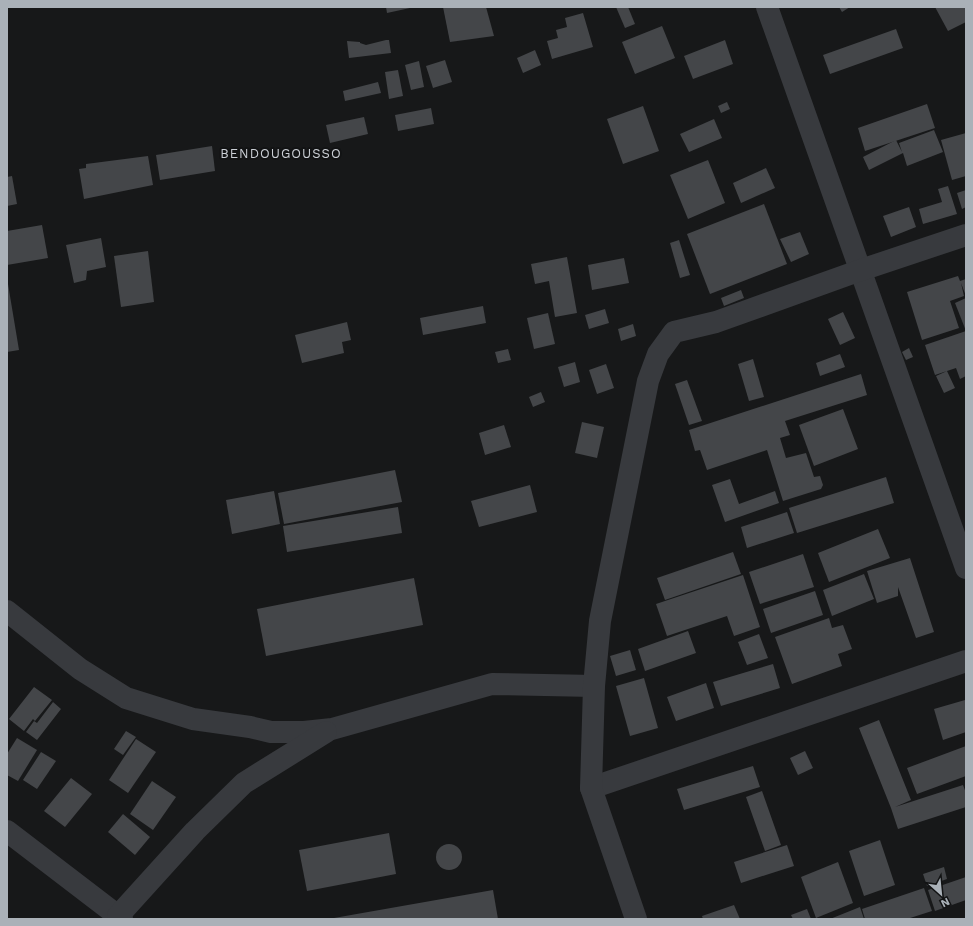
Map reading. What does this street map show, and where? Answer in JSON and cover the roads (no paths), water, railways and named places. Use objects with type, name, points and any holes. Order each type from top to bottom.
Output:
[{"type":"street","points":[[767,7],[966,568]]},
{"type":"street","points":[[636,919],[591,788],[594,686],[600,621],[648,381],[658,354],[674,332],[716,322],[861,270],[966,235]]},
{"type":"street","points":[[7,611],[80,670],[126,698],[193,719],[250,727],[271,732],[304,732],[332,729],[492,684],[594,686]]},
{"type":"street","points":[[591,788],[966,661]]},
{"type":"street","points":[[7,831],[120,917],[195,831],[244,782],[332,729]]},
{"type":"district","name":"BENDOUGOUSSO","points":[[281,153]]}]
